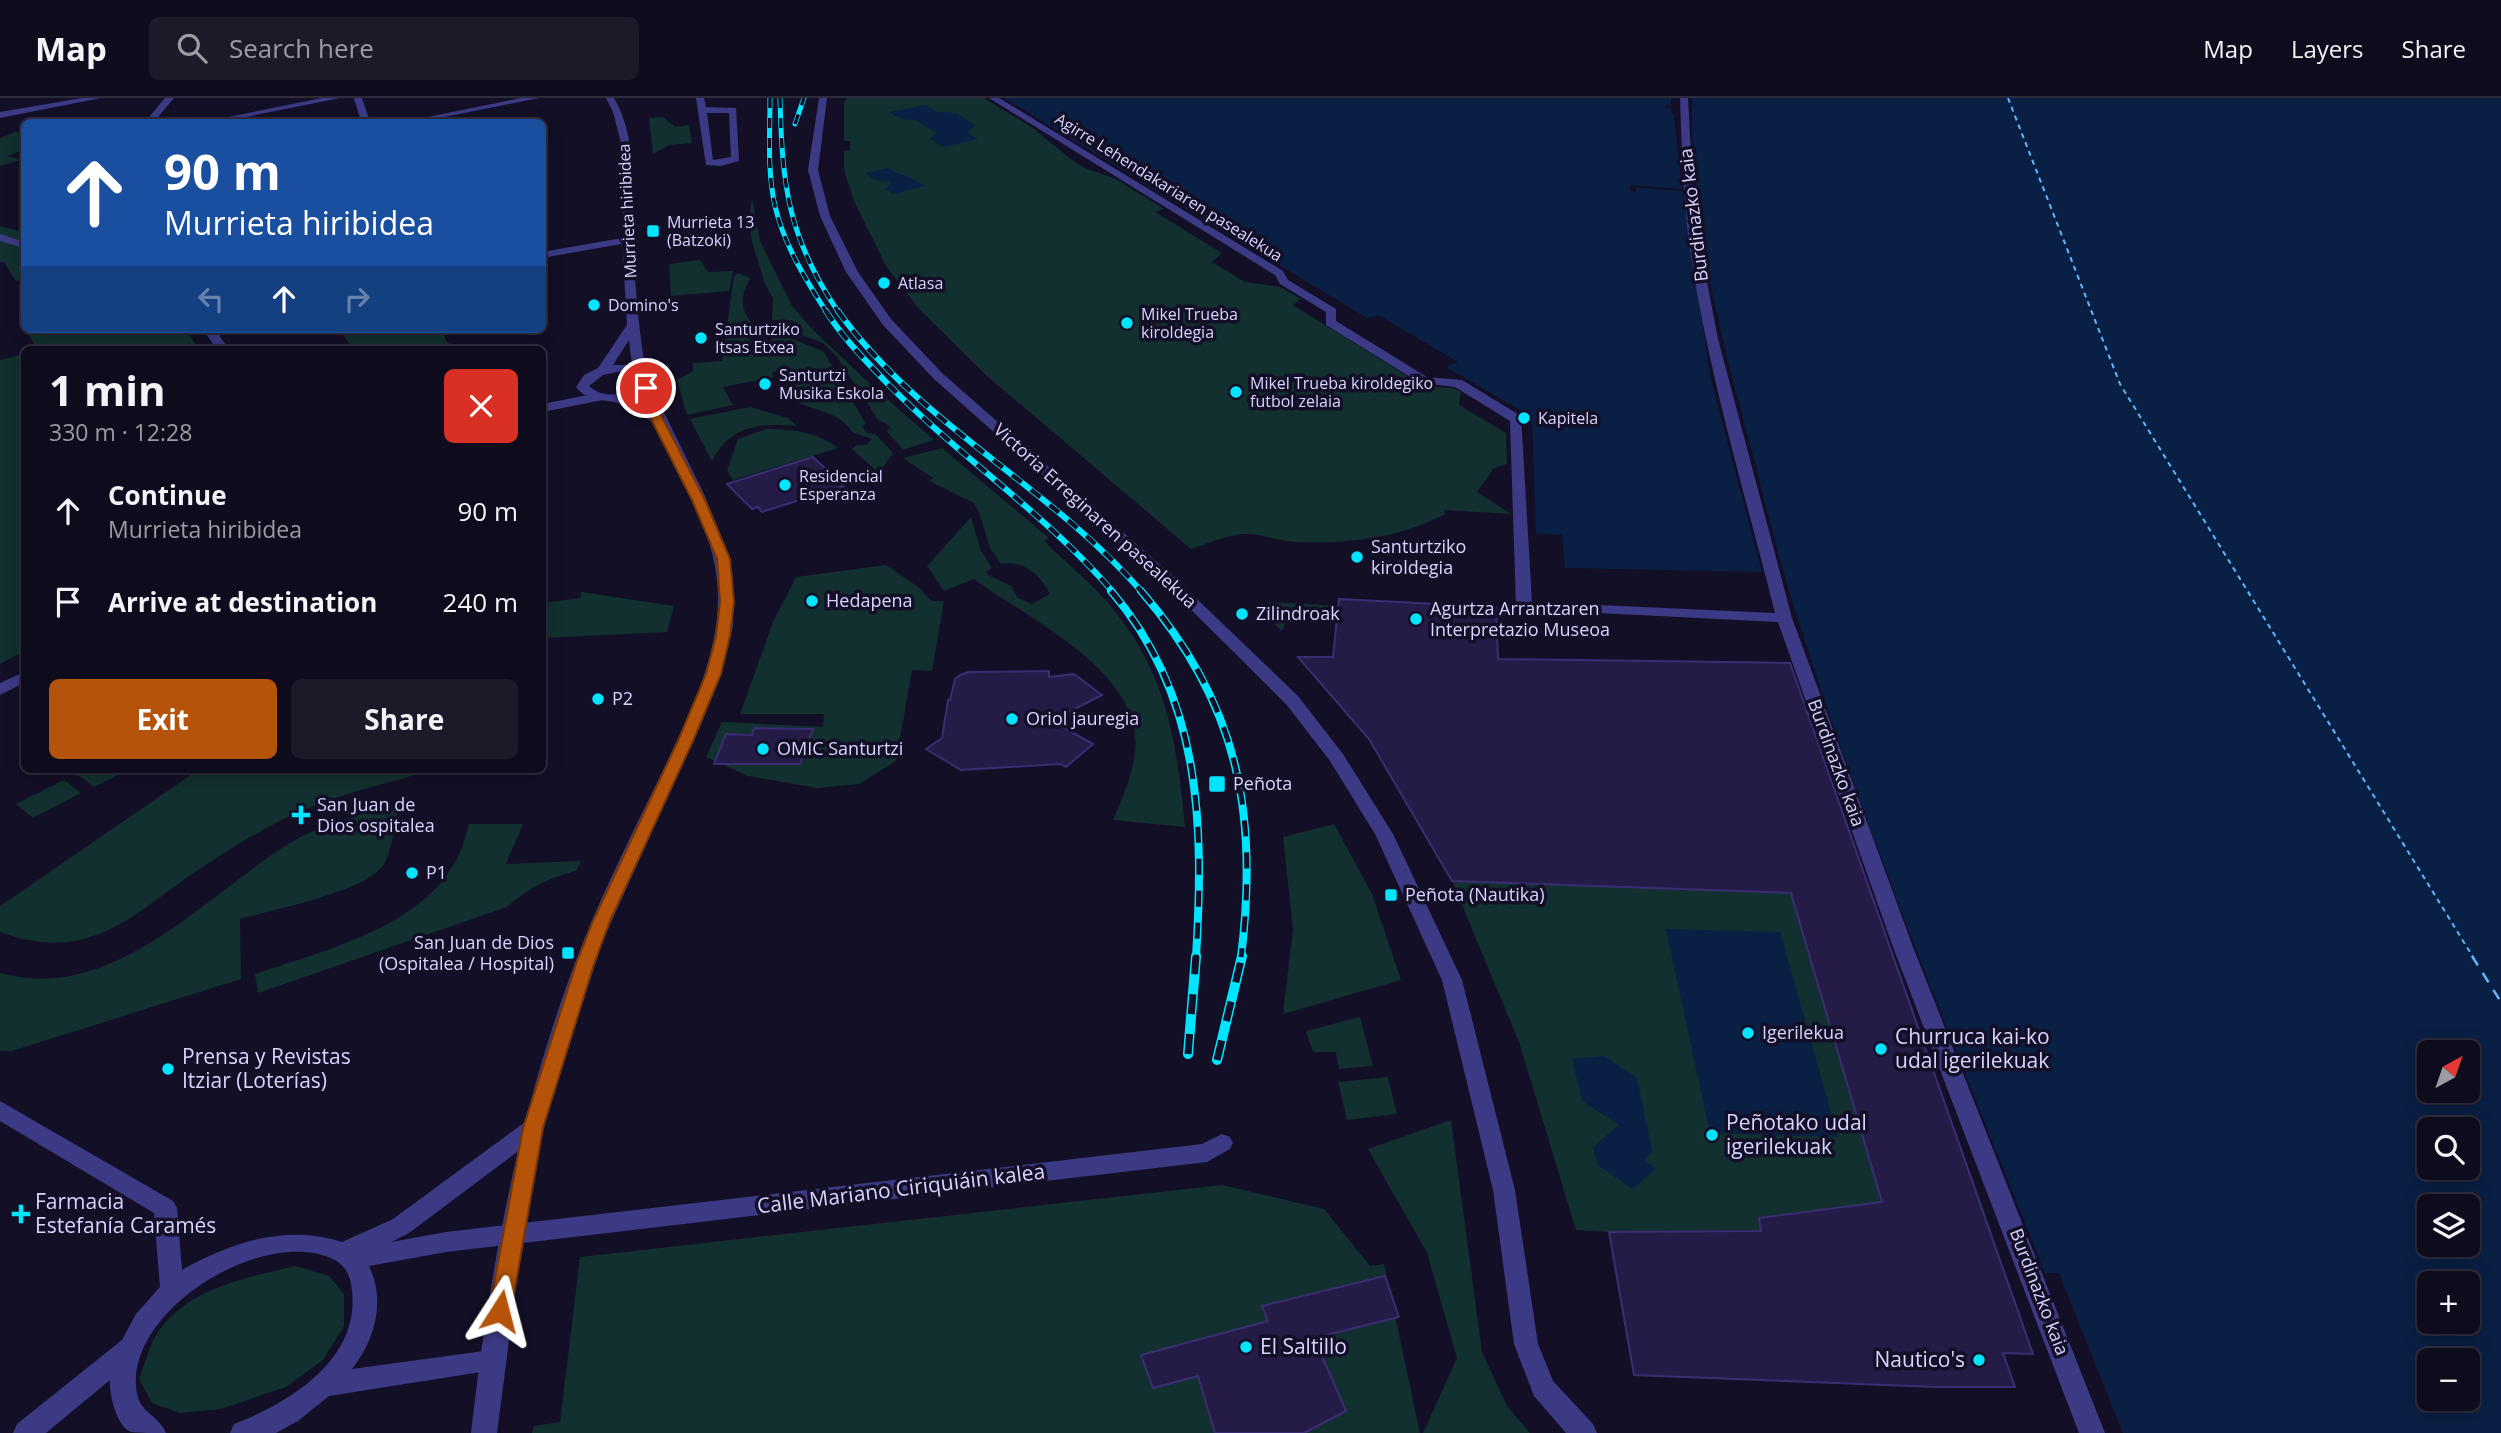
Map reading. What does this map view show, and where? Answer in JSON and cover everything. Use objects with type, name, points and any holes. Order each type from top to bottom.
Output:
[{"type":"street","points":[[19,111],[31,98]]},
{"type":"street","points":[[0,115],[97,98]]},
{"type":"street","points":[[152,119],[170,98]]},
{"type":"street","points":[[225,119],[336,98]]},
{"type":"street","points":[[358,98],[365,119]]},
{"type":"street","points":[[424,119],[535,98]]},
{"type":"street","name":"Murrieta hiribidea","points":[[610,98],[621,119],[627,162],[632,327],[639,368],[647,370],[653,378],[646,388]]},
{"type":"street","points":[[700,98],[701,110],[709,163],[736,159],[733,110],[701,110]]},
{"type":"street","name":"Victoria Erreginaren pasealekua","points":[[823,98],[813,170],[825,216],[852,272],[887,322],[938,376],[1169,580],[1292,700],[1337,758],[1384,834],[1452,980],[1504,1190],[1525,1344],[1543,1388],[1584,1433]]},
{"type":"street","name":"Agirre Lehendakariaren pasealekua","points":[[993,98],[1279,273],[1284,282],[1332,311],[1330,322],[1424,380],[1458,383],[1516,419],[1524,606],[1784,618]]},
{"type":"street","name":"Burdinazko kaia","points":[[1684,98],[1688,190],[1697,261],[1712,339],[1784,618],[1903,947],[2092,1433]]},
{"type":"street","points":[[0,237],[21,244]]},
{"type":"street","points":[[546,254],[628,240]]},
{"type":"street","points":[[603,370],[632,327]]},
{"type":"street","points":[[546,406],[582,387],[587,378],[603,370],[639,368]]},
{"type":"street","points":[[582,387],[598,397]]},
{"type":"street","points":[[484,1433],[491,1361],[533,1128],[601,921],[685,741],[713,674],[723,636],[727,602],[723,559],[699,500],[658,421],[646,388],[615,397],[598,397],[546,407]]},
{"type":"street","points":[[615,397],[658,421]]},
{"type":"street","points":[[0,690],[21,679]]},
{"type":"street","points":[[0,1110],[165,1208],[172,1291]]},
{"type":"street","points":[[347,1256],[401,1226],[533,1128]]},
{"type":"street","name":"Calle Mariano Ciriquiáin kalea","points":[[347,1256],[446,1242],[1207,1153],[1222,1143]]},
{"type":"street","points":[[153,1433],[145,1429],[127,1409],[121,1381],[129,1349],[148,1318],[172,1291],[213,1265],[283,1243],[315,1244],[347,1256],[360,1270],[368,1294],[365,1323],[350,1354],[325,1385],[290,1411],[243,1433]]},
{"type":"street","points":[[26,1433],[129,1349]]},
{"type":"street","points":[[325,1385],[491,1361]]},
{"type":"green space","name":"Mikel Trueba kiroldegia","points":[[847,98],[984,98],[1034,129],[1072,160],[1087,169],[1116,179],[1164,209],[1155,212],[1222,253],[1212,262],[1245,282],[1280,287],[1301,299],[1293,305],[1423,386],[1453,388],[1461,392],[1459,405],[1506,433],[1507,464],[1494,468],[1477,492],[1511,514],[1444,510],[1445,514],[1427,523],[1368,539],[1306,542],[1244,534],[1191,549],[987,376],[920,310],[886,266],[855,203],[844,170],[844,151],[850,150],[850,141],[844,141],[844,102]]},
{"type":"green space","points":[[663,117],[675,127],[689,125],[692,143],[669,145],[653,154],[649,118]]},
{"type":"green space","points":[[15,132],[21,133],[21,151],[7,156],[20,160],[0,166],[0,138]]},
{"type":"green space","points":[[752,197],[760,241],[792,306],[812,329],[869,383],[934,440],[903,450],[887,431],[890,427],[879,421],[837,357],[823,343],[791,331],[799,326],[791,320],[772,320],[773,298],[765,284],[752,241],[749,222]]},
{"type":"green space","points":[[0,226],[21,231],[21,280],[16,281],[4,262],[0,262]]},
{"type":"green space","points":[[700,260],[708,272],[733,271],[729,291],[671,296],[669,264]]},
{"type":"green space","points":[[738,273],[750,278],[743,307],[752,324],[743,332],[750,341],[767,342],[781,334],[824,352],[866,424],[862,427],[867,433],[875,434],[893,453],[879,473],[852,449],[857,445],[866,445],[872,439],[852,432],[836,417],[786,395],[779,386],[798,382],[789,369],[772,372],[774,377],[723,387],[733,405],[687,415],[677,380],[693,371],[693,363],[722,361],[734,276]]},
{"type":"green space","points":[[27,333],[188,333],[197,346],[36,346]]},
{"type":"green space","points":[[341,333],[443,333],[446,341],[453,346],[352,346]]},
{"type":"green space","points":[[21,355],[21,653],[0,664],[0,360]]},
{"type":"green space","points":[[750,407],[788,418],[797,426],[758,426],[737,433],[712,461],[690,419]]},
{"type":"green space","points":[[766,429],[804,432],[822,438],[838,448],[733,480],[727,471],[738,439]]},
{"type":"green space","points":[[942,448],[1049,538],[1044,541],[1101,595],[1135,639],[1159,689],[1168,715],[1185,827],[1113,820],[1135,753],[1133,724],[1122,697],[1103,673],[1052,631],[974,579],[944,591],[927,566],[971,517],[981,551],[992,568],[986,571],[988,575],[1011,586],[1018,598],[1032,604],[1050,594],[1030,570],[1017,564],[1001,564],[990,548],[974,503],[929,481],[933,478],[903,458]]},
{"type":"green space","points":[[886,565],[921,589],[931,601],[944,601],[932,671],[912,670],[896,761],[859,784],[817,788],[748,776],[706,757],[722,722],[823,727],[824,714],[740,714],[773,622],[796,577]]},
{"type":"green space","points":[[581,592],[674,606],[667,632],[546,638],[546,603],[581,598]]},
{"type":"green space","points":[[1269,602],[1338,607],[1337,611],[1290,610],[1282,631],[1259,609]]},
{"type":"green space","points":[[79,773],[122,773],[94,787],[77,774]]},
{"type":"green space","points":[[194,773],[422,773],[348,794],[292,815],[201,868],[131,918],[85,939],[60,943],[32,941],[0,932],[0,906]]},
{"type":"green space","points":[[64,780],[81,793],[33,818],[16,804]]},
{"type":"green space","points":[[399,803],[388,855],[376,872],[361,882],[319,898],[240,919],[241,979],[12,1051],[0,1051],[0,973],[40,979],[79,974],[116,961],[187,918],[298,838],[340,821]]},
{"type":"green space","points":[[469,824],[523,824],[506,864],[581,861],[576,871],[539,884],[507,907],[258,993],[255,974],[362,936],[413,908],[434,890],[451,869],[460,853]]},
{"type":"green space","points":[[1334,824],[1372,894],[1401,980],[1283,1014],[1293,929],[1283,837]]},
{"type":"green space","name":"Peñotako udal igerilekuak","points":[[1452,881],[1871,896],[1993,1236],[1889,1234],[1936,1387],[1634,1375],[1609,1232],[1576,1230],[1519,1042]],"holes":[[[1619,1125],[1644,1160],[1593,1148]]]},
{"type":"green space","points":[[1360,1017],[1373,1066],[1339,1069],[1336,1052],[1313,1052],[1306,1031]]},
{"type":"green space","points":[[1388,1077],[1397,1114],[1347,1120],[1338,1082]]},
{"type":"green space","points":[[1451,1120],[1482,1352],[1507,1406],[1530,1433],[1423,1433],[1457,1358],[1427,1253],[1368,1149]]},
{"type":"green space","points":[[1222,1185],[1324,1209],[1370,1266],[1384,1264],[1420,1433],[532,1433],[534,1426],[560,1422],[580,1257]]},
{"type":"green space","points":[[295,1266],[329,1276],[344,1294],[344,1326],[323,1360],[286,1387],[221,1409],[180,1413],[152,1403],[139,1379],[156,1334],[173,1314],[221,1286]]},
{"type":"water","points":[[1004,98],[1671,98],[1671,105],[1664,107],[1671,108],[1674,115],[1682,189],[1631,185],[1630,191],[1635,192],[1637,188],[1682,191],[1711,380],[1762,572],[1565,568],[1562,535],[1536,533],[1532,417],[1446,367],[1458,362],[1378,315],[1367,318],[1141,182],[1145,180],[1137,175],[1132,176]]},
{"type":"water","points":[[1692,98],[2501,98],[2501,1433],[2123,1433],[2059,1273],[2045,1273],[1912,939],[1849,771],[1792,600],[1731,373],[1710,282],[1696,191]]},
{"type":"water","points":[[926,105],[937,112],[956,113],[975,125],[968,133],[978,139],[943,147],[930,139],[936,133],[915,120],[901,119],[889,112]]},
{"type":"water","points":[[888,168],[925,186],[893,194],[885,189],[892,182],[875,180],[865,173]]},
{"type":"water","name":"Igerilekua","points":[[1666,929],[1780,932],[1838,1137],[1710,1133]]},
{"type":"water","points":[[1604,1056],[1637,1078],[1652,1151],[1644,1160],[1656,1169],[1632,1189],[1598,1165],[1593,1148],[1619,1125],[1582,1101],[1572,1059]]},
{"type":"building","name":"Residencial Esperanza","points":[[813,457],[844,486],[762,512],[758,507],[752,509],[727,484]]},
{"type":"building","points":[[1339,599],[1496,607],[1498,659],[1790,663],[2033,1354],[2003,1353],[2015,1387],[1936,1387],[1634,1375],[1609,1232],[1761,1231],[1759,1218],[1882,1202],[1791,893],[1452,881],[1369,739],[1298,657],[1333,657]]},
{"type":"building","name":"Oriol jauregia","points":[[1049,671],[1049,677],[1074,674],[1102,695],[1051,721],[1093,744],[1066,767],[1061,764],[961,770],[926,749],[942,738],[948,700],[955,679],[960,675],[968,672]]},
{"type":"building","name":"OMIC Santurtzi","points":[[754,728],[813,729],[800,764],[714,764],[726,734],[752,735]]},
{"type":"building","name":"El Saltillo","points":[[1385,1276],[1399,1317],[1314,1338],[1346,1411],[1304,1433],[1215,1433],[1198,1376],[1153,1388],[1141,1355],[1268,1321],[1262,1306]]},
{"type":"ferry route","points":[[2008,98],[2120,384],[2473,957]]},
{"type":"ferry route","points":[[2472,956],[2501,1002]]},
{"type":"railway","points":[[770,98],[770,166],[775,206],[790,248],[827,313]]},
{"type":"railway","points":[[780,98],[783,158],[791,210],[809,260],[839,313]]},
{"type":"railway","points":[[795,124],[804,98]]},
{"type":"railway","points":[[826,311],[846,339],[885,381],[941,434],[1059,536],[1113,592]]},
{"type":"railway","points":[[838,311],[871,351],[907,388],[1068,520],[1106,554],[1142,592]]},
{"type":"railway","points":[[1111,591],[1141,632],[1164,674],[1180,719],[1191,764],[1199,859],[1196,957]]},
{"type":"railway","points":[[1141,591],[1174,633],[1200,675],[1220,718],[1234,762],[1243,807],[1247,855],[1241,957]]},
{"type":"railway","points":[[1188,1054],[1196,956]]},
{"type":"railway","points":[[1217,1060],[1242,956]]},
{"type":"place","name":"Murrieta 13 (Batzoki)","points":[[653,231]]},
{"type":"place","name":"Atlasa","points":[[884,283]]},
{"type":"place","name":"Domino's","points":[[594,305]]},
{"type":"place","name":"Mikel Trueba kiroldegia","points":[[1127,323]]},
{"type":"place","name":"Santurtziko Itsas Etxea","points":[[701,338]]},
{"type":"place","name":"Santurtzi Musika Eskola","points":[[765,384]]},
{"type":"place","name":"Mikel Trueba kiroldegiko futbol zelaia","points":[[1236,392]]},
{"type":"place","name":"Kapitela","points":[[1524,418]]},
{"type":"place","name":"Residencial Esperanza","points":[[785,485]]},
{"type":"place","name":"Santurtziko kiroldegia","points":[[1357,557]]},
{"type":"place","name":"Hedapena","points":[[812,601]]},
{"type":"place","name":"Zilindroak","points":[[1242,614]]},
{"type":"place","name":"Agurtza Arrantzaren Interpretazio Museoa","points":[[1416,619]]},
{"type":"place","name":"P2","points":[[598,699]]},
{"type":"place","name":"Oriol jauregia","points":[[1012,719]]},
{"type":"place","name":"OMIC Santurtzi","points":[[763,749]]},
{"type":"place","name":"Peñota","points":[[1217,784]]},
{"type":"place","name":"San Juan de Dios ospitalea","points":[[301,815]]},
{"type":"place","name":"P1","points":[[412,873]]},
{"type":"place","name":"Peñota (Nautika)","points":[[1391,895]]},
{"type":"place","name":"San Juan de Dios (Ospitalea / Hospital)","points":[[568,953]]},
{"type":"place","name":"Igerilekua","points":[[1748,1033]]},
{"type":"place","name":"Churruca kai-ko udal igerilekuak","points":[[1881,1049]]},
{"type":"place","name":"Prensa y Revistas Itziar (Loterías)","points":[[168,1069]]},
{"type":"place","name":"Peñotako udal igerilekuak","points":[[1712,1135]]},
{"type":"place","name":"Farmacia Estefanía Caramés","points":[[21,1214]]},
{"type":"place","name":"El Saltillo","points":[[1246,1347]]},
{"type":"place","name":"Nautico's","points":[[1979,1360]]},
{"type":"route","points":[[500,1311],[533,1128],[585,964],[601,921],[685,741],[713,674],[723,636],[727,602],[723,559],[699,500],[658,421],[646,388]]}]
